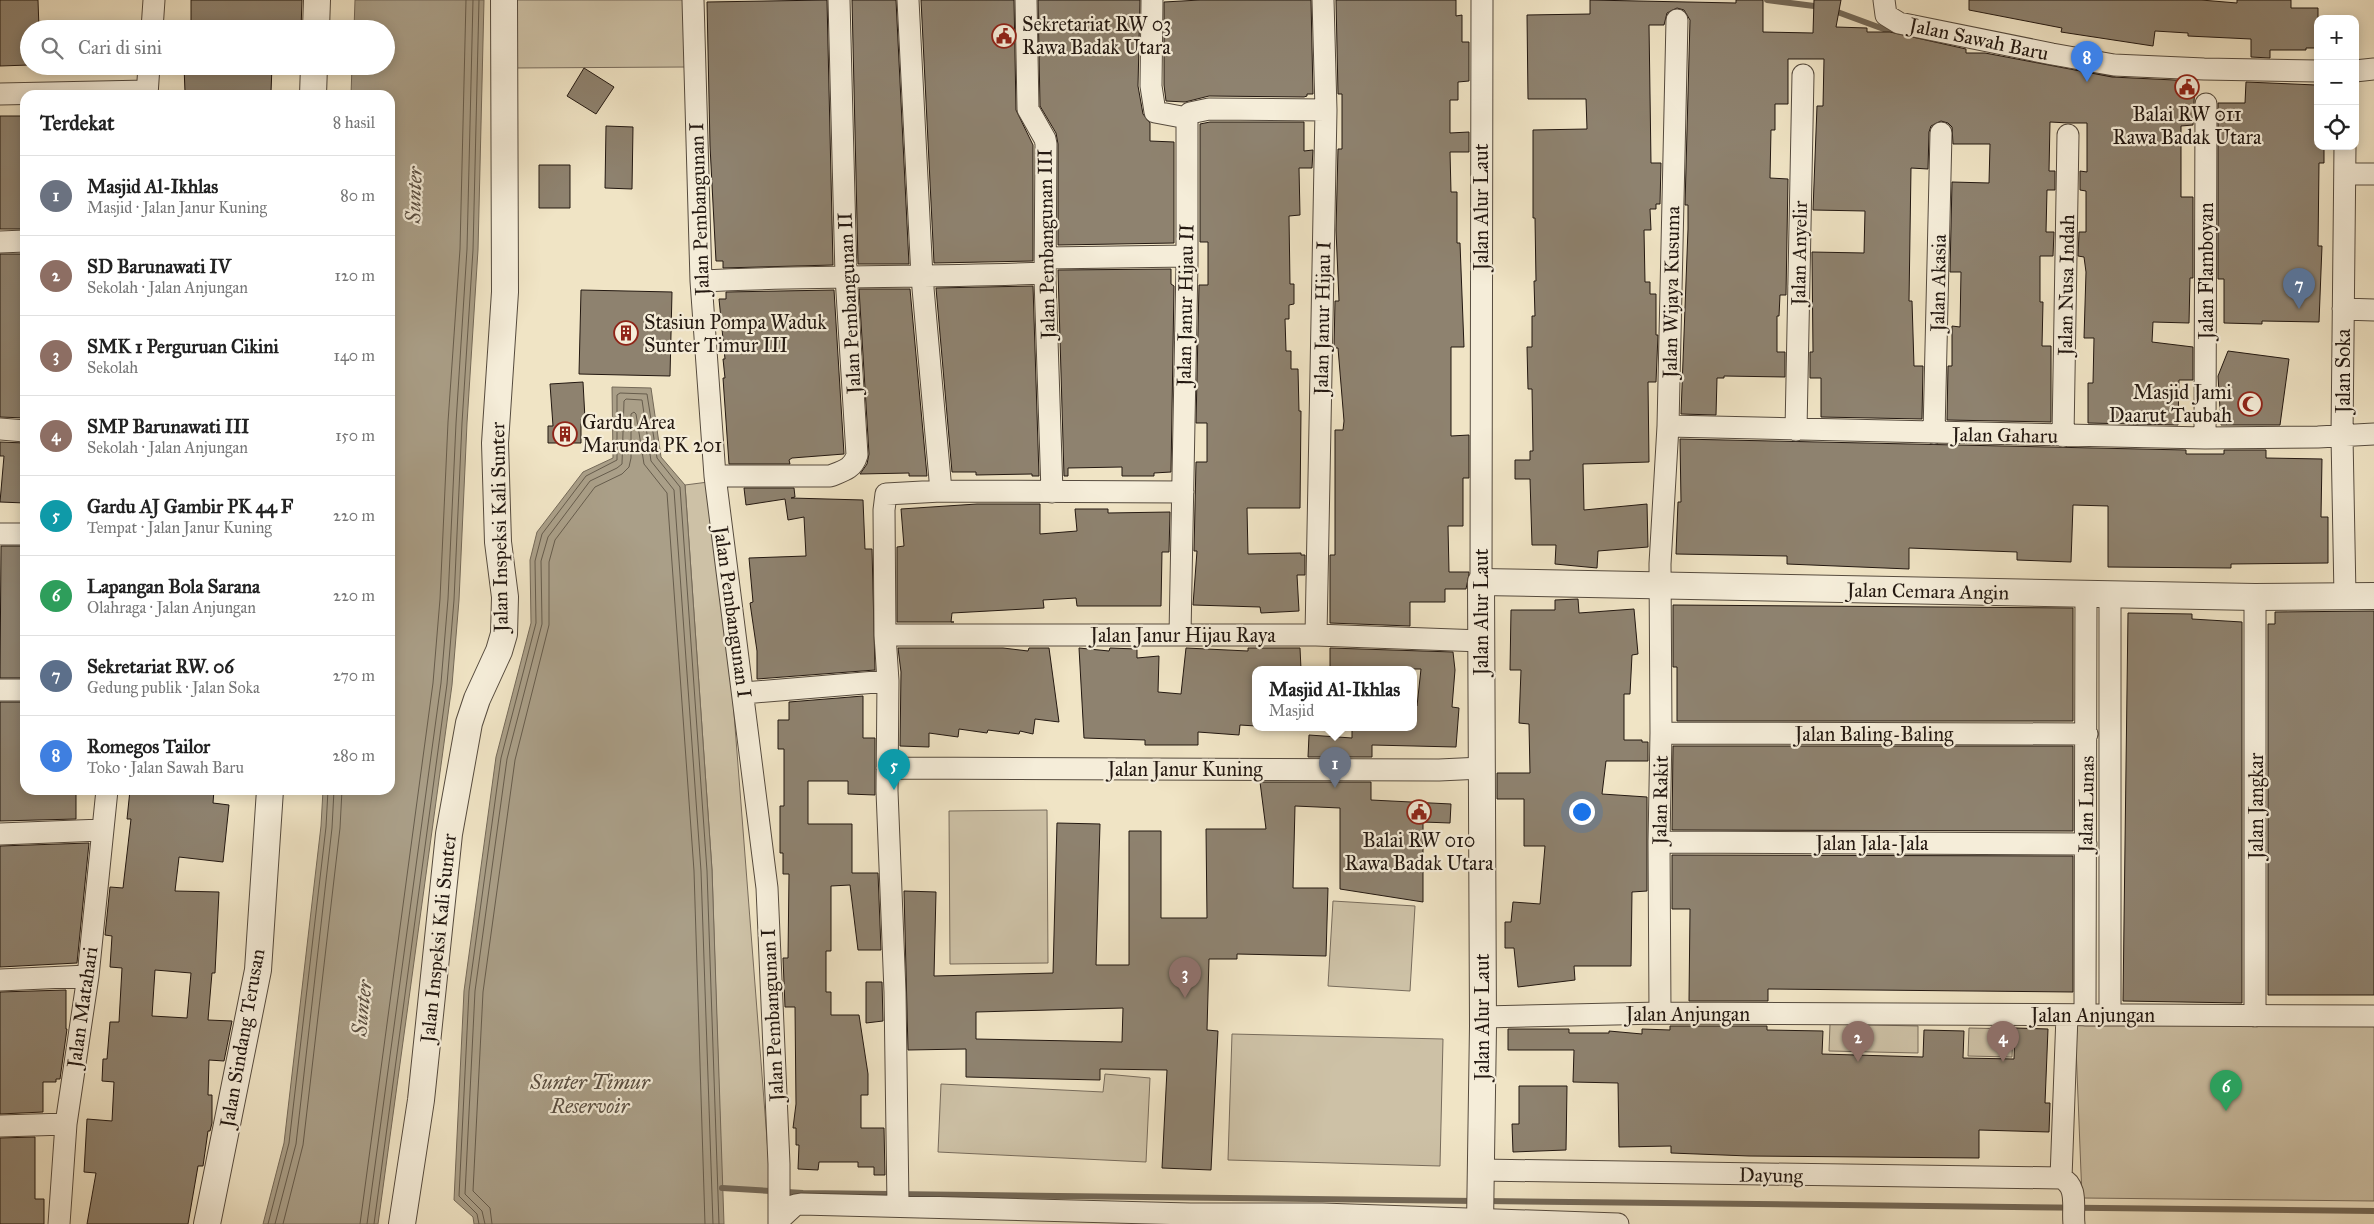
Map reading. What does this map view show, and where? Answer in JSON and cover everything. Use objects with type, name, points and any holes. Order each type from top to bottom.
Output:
[{"type":"street","points":[[153,20],[154,0]]},
{"type":"street","points":[[316,20],[317,0]]},
{"type":"street","name":"Jalan Inspeksi Kali Sunter","points":[[402,1224],[421,1100],[448,834],[469,724],[477,699],[500,651],[504,634],[505,597],[498,542],[495,443],[506,292],[504,0]]},
{"type":"street","name":"Jalan Pembangunan I","points":[[693,0],[701,281],[715,476],[744,693],[767,888],[780,1217]]},
{"type":"street","name":"Jalan Pembangunan II","points":[[715,476],[830,476],[847,469],[854,463],[857,455],[846,276],[839,0]]},
{"type":"street","points":[[908,0],[922,277],[941,491]]},
{"type":"street","name":"Jalan Pembangunan III","points":[[1026,0],[1028,109],[1045,139],[1052,492]]},
{"type":"street","points":[[1152,0],[1151,86],[1155,112],[1187,118],[1190,113],[1209,109],[1326,110]]},
{"type":"street","name":"Jalan Janur Hijau I","points":[[1316,635],[1326,110],[1322,0]]},
{"type":"street","name":"Jalan Alur Laut","points":[[1480,1221],[1483,1017],[1481,582],[1482,0]]},
{"type":"street","name":"Jalan Sawah Baru","points":[[1884,5],[1891,19],[1911,25],[2114,65],[2314,71]]},
{"type":"street","name":"Jalan Wijaya Kusuma","points":[[1660,575],[1668,426],[1677,20]]},
{"type":"street","points":[[2359,71],[2374,69]]},
{"type":"street","points":[[147,90],[148,75]]},
{"type":"street","points":[[313,90],[314,75]]},
{"type":"street","name":"Jalan Anyelir","points":[[1796,430],[1803,75]]},
{"type":"street","points":[[0,94],[20,94]]},
{"type":"street","name":"Jalan Flamboyan","points":[[2205,438],[2206,104]]},
{"type":"street","name":"Jalan Janur Hijau II","points":[[1180,635],[1187,256],[1187,118]]},
{"type":"street","name":"Jalan Akasia","points":[[1934,433],[1941,134]]},
{"type":"street","name":"Jalan Nusa Indah","points":[[2063,436],[2068,134]]},
{"type":"street","name":"Jalan Soka","points":[[2344,596],[2342,436],[2345,150]]},
{"type":"street","points":[[2344,174],[2374,174]]},
{"type":"street","points":[[0,242],[20,241]]},
{"type":"street","points":[[701,281],[846,276],[922,277],[1046,265],[1187,256]]},
{"type":"street","points":[[2343,309],[2374,310]]},
{"type":"street","name":"Jalan Gaharu","points":[[1668,426],[2205,438],[2374,434]]},
{"type":"street","points":[[0,429],[20,431]]},
{"type":"street","points":[[898,1197],[895,992],[887,768],[888,681],[884,635],[886,494],[941,491],[1183,492]]},
{"type":"street","points":[[0,534],[20,534]]},
{"type":"street","name":"Jalan Cemara Angin","points":[[1481,582],[1660,575],[2098,593],[2255,597],[2374,596]]},
{"type":"street","name":"Jalan Rakit","points":[[1660,575],[1661,733],[1658,842],[1660,1013]]},
{"type":"street","name":"Jalan Lunas","points":[[2061,1178],[2076,1015],[2086,844],[2087,734],[2098,593]]},
{"type":"street","name":"Jalan Lunas","points":[[2098,593],[2110,1014]]},
{"type":"street","name":"Jalan Jangkar","points":[[2255,597],[2255,1016]]},
{"type":"street","name":"Jalan Janur Hijau Raya","points":[[884,635],[1316,635],[1482,641]]},
{"type":"street","points":[[744,693],[888,681]]},
{"type":"street","points":[[0,690],[20,690]]},
{"type":"street","name":"Jalan Baling-Baling","points":[[1661,733],[2087,734]]},
{"type":"street","name":"Jalan Janur Kuning","points":[[887,768],[1482,768]]},
{"type":"street","name":"Jalan Matahari","points":[[59,1224],[66,1124],[88,976],[106,795]]},
{"type":"street","name":"Jalan Sindang Terusan","points":[[207,1224],[258,970],[270,795]]},
{"type":"street","points":[[0,834],[102,830]]},
{"type":"street","name":"Jalan Jala-Jala","points":[[1658,842],[2086,844]]},
{"type":"street","points":[[0,980],[88,976]]},
{"type":"street","name":"Jalan Anjungan","points":[[1483,1017],[1660,1013],[2374,1016]]},
{"type":"street","points":[[0,1126],[66,1124]]},
{"type":"street","name":"Dayung","points":[[1480,1173],[2061,1178]]},
{"type":"street","points":[[2061,1178],[2070,1185],[2073,1212]]},
{"type":"street","points":[[780,1217],[795,1205],[898,1197],[1190,1214],[1322,1219],[1618,1224]]},
{"type":"shaded area","points":[[512,0],[685,0],[686,67],[512,68]]},
{"type":"shaded area","points":[[716,481],[771,1191],[722,1188],[712,870],[685,485]]},
{"type":"shaded area","points":[[1047,810],[1048,963],[950,964],[949,811]]},
{"type":"shaded area","points":[[1333,901],[1415,906],[1410,991],[1328,986]]},
{"type":"shaded area","points":[[2075,1022],[2374,1024],[2374,1201],[2082,1198]]},
{"type":"shaded area","points":[[1830,1024],[1918,1026],[1918,1053],[1829,1051]]},
{"type":"shaded area","points":[[1969,1028],[2013,1029],[2012,1057],[1968,1056]]},
{"type":"shaded area","points":[[1232,1034],[1443,1039],[1440,1166],[1228,1160]]},
{"type":"shaded area","points":[[1105,1074],[1150,1078],[1146,1162],[938,1152],[941,1084],[1103,1092]]},
{"type":"water","name":"Sunter","points":[[355,0],[484,0],[478,250],[467,423],[459,600],[452,685],[378,1224],[263,1224],[284,1143],[321,826],[323,795],[395,795],[395,90],[351,90],[352,75],[395,75],[395,20],[354,20]]},
{"type":"water","name":"Sunter Timur Reservoir","points":[[612,387],[651,388],[661,457],[685,485],[712,870],[724,1224],[474,1224],[473,1217],[454,1200],[464,991],[496,757],[531,623],[530,560],[537,532],[583,472],[613,458]]},
{"type":"building","points":[[0,0],[38,0],[39,20],[20,20],[20,65],[0,66]]},
{"type":"building","points":[[191,0],[302,0],[301,20],[191,20]]},
{"type":"building","points":[[827,0],[833,265],[723,268],[723,261],[716,261],[710,146],[707,2]]},
{"type":"building","points":[[852,0],[896,0],[909,264],[858,264]]},
{"type":"building","points":[[921,0],[1014,0],[1016,110],[1033,145],[1033,261],[934,263]]},
{"type":"building","points":[[1038,0],[1140,0],[1138,86],[1143,114],[1150,123],[1150,141],[1174,142],[1174,243],[1058,245],[1058,144],[1056,133],[1040,106]]},
{"type":"building","points":[[1200,0],[1311,0],[1313,94],[1307,94],[1304,97],[1209,96],[1185,102],[1166,101],[1164,85],[1164,2]]},
{"type":"building","points":[[1336,0],[1456,0],[1456,16],[1462,15],[1462,42],[1469,42],[1469,81],[1458,82],[1458,100],[1450,100],[1450,133],[1469,132],[1469,152],[1450,152],[1451,192],[1457,192],[1457,243],[1460,243],[1464,347],[1451,347],[1451,436],[1469,435],[1469,478],[1463,478],[1463,526],[1448,526],[1449,572],[1469,572],[1469,574],[1466,589],[1445,589],[1445,602],[1410,602],[1410,626],[1330,623],[1330,555],[1335,555],[1335,430],[1343,430],[1344,421],[1338,348],[1334,348],[1335,301],[1339,301],[1336,230],[1338,149],[1342,149],[1342,94],[1338,94]]},
{"type":"building","points":[[1590,0],[1736,3],[1736,0],[1763,0],[1763,32],[1813,33],[1814,0],[1841,0],[1836,27],[1867,28],[1867,32],[1890,32],[1966,49],[1966,53],[1985,53],[2112,77],[2195,81],[2193,125],[2181,126],[2181,197],[2193,197],[2193,278],[2190,278],[2189,323],[2153,322],[2152,342],[2193,347],[2193,380],[2179,380],[2178,425],[2088,423],[2088,383],[2093,383],[2094,338],[2084,338],[2086,272],[2084,257],[2078,256],[2079,232],[2086,232],[2086,191],[2080,190],[2080,171],[2087,172],[2087,123],[2050,122],[2049,171],[2055,171],[2055,190],[2047,190],[2046,232],[2054,232],[2053,256],[2040,256],[2040,302],[2043,302],[2042,346],[2051,346],[2051,422],[1947,420],[1948,366],[1952,366],[1952,326],[1960,327],[1961,272],[1950,272],[1952,182],[1989,183],[1990,144],[1953,144],[1952,127],[1948,123],[1941,121],[1931,126],[1929,132],[1928,169],[1911,168],[1909,301],[1912,301],[1914,366],[1923,366],[1922,419],[1821,417],[1821,378],[1810,378],[1810,352],[1813,352],[1812,252],[1864,253],[1865,211],[1813,210],[1817,106],[1823,106],[1824,59],[1788,59],[1788,104],[1775,104],[1775,130],[1771,130],[1770,178],[1788,179],[1786,295],[1780,295],[1779,316],[1777,316],[1777,352],[1785,352],[1785,377],[1724,376],[1724,378],[1717,378],[1716,415],[1681,414],[1688,229],[1688,205],[1685,205],[1690,20],[1684,10],[1677,8],[1667,13],[1664,25],[1649,25],[1651,163],[1661,163],[1660,204],[1656,204],[1656,209],[1650,209],[1651,230],[1644,230],[1645,282],[1650,282],[1650,294],[1656,294],[1656,335],[1658,335],[1656,382],[1648,382],[1649,462],[1583,464],[1584,510],[1647,504],[1648,547],[1598,551],[1597,568],[1555,564],[1556,545],[1532,545],[1530,479],[1515,479],[1515,460],[1530,460],[1530,451],[1533,451],[1532,389],[1528,389],[1527,347],[1532,347],[1532,316],[1535,316],[1534,281],[1536,281],[1535,218],[1533,218],[1533,130],[1587,129],[1586,99],[1528,99],[1527,15],[1590,14]]},
{"type":"building","points":[[1969,0],[2201,0],[2237,3],[2237,0],[2291,0],[2291,8],[2318,8],[2318,15],[2314,15],[2314,48],[2306,48],[2306,50],[2270,50],[2270,58],[2251,57],[2251,39],[2188,36],[2188,33],[2155,31],[2153,46],[2061,32],[2062,28],[1969,10]]},
{"type":"building","points":[[584,68],[614,87],[596,114],[567,96]]},
{"type":"building","points":[[184,75],[272,75],[271,90],[185,90]]},
{"type":"building","points":[[2246,82],[2314,85],[2314,150],[2324,150],[2324,163],[2319,163],[2318,246],[2322,246],[2319,322],[2262,321],[2262,324],[2224,323],[2224,279],[2218,279],[2218,103],[2245,103]]},
{"type":"building","points":[[0,116],[20,116],[20,229],[0,229]]},
{"type":"building","points":[[1210,122],[1304,122],[1304,151],[1313,150],[1312,168],[1299,168],[1300,215],[1289,216],[1290,284],[1294,284],[1294,304],[1289,305],[1289,319],[1285,319],[1286,351],[1291,351],[1291,369],[1298,369],[1299,411],[1301,411],[1300,508],[1247,508],[1248,554],[1301,553],[1301,555],[1305,555],[1305,575],[1297,575],[1299,611],[1261,613],[1260,607],[1193,605],[1197,551],[1194,551],[1196,462],[1207,462],[1207,423],[1196,423],[1199,285],[1208,285],[1208,242],[1200,242],[1200,124]]},
{"type":"building","points":[[606,126],[633,127],[632,189],[605,188]]},
{"type":"building","points":[[539,165],[570,165],[570,208],[539,208]]},
{"type":"building","points":[[0,254],[20,254],[20,418],[0,417]]},
{"type":"building","points":[[1171,269],[1171,284],[1174,286],[1171,472],[1154,473],[1154,476],[1122,476],[1122,467],[1068,468],[1068,476],[1064,476],[1058,270]]},
{"type":"building","points":[[1033,286],[1039,476],[1032,476],[1032,474],[976,475],[976,472],[952,472],[936,288]]},
{"type":"building","points":[[859,289],[910,289],[927,476],[909,476],[909,473],[860,474],[867,464],[869,454]]},
{"type":"building","name":"Stasiun Pompa Waduk Sunter Timur III","points":[[581,290],[672,292],[670,376],[579,374]]},
{"type":"building","points":[[834,290],[844,454],[792,458],[789,460],[790,464],[729,464],[723,378],[725,378],[723,359],[725,359],[719,299],[726,299],[726,292]]},
{"type":"building","name":"Masjid Jami Daarut Taubah","points":[[2228,351],[2289,359],[2280,425],[2221,425],[2218,376]]},
{"type":"building","points":[[583,382],[585,419],[581,419],[581,443],[548,443],[548,426],[553,426],[550,384]]},
{"type":"building","points":[[1680,439],[2186,450],[2186,454],[2224,454],[2224,450],[2266,450],[2266,458],[2322,459],[2321,517],[2328,517],[2328,563],[2231,564],[2231,568],[2108,567],[2108,506],[2073,505],[2071,562],[2017,560],[2017,552],[1909,548],[1909,569],[1787,564],[1787,556],[1676,554],[1678,502],[1681,502]]},
{"type":"building","points":[[0,442],[20,443],[20,503],[0,502],[4,456],[0,456]]},
{"type":"building","points":[[744,488],[794,488],[795,497],[791,498],[863,500],[865,549],[872,549],[875,670],[757,679],[757,651],[750,603],[753,602],[749,558],[806,556],[804,517],[788,520],[785,499],[746,505]]},
{"type":"building","points":[[977,504],[1040,504],[1040,534],[1077,531],[1075,509],[1108,509],[1108,513],[1170,512],[1169,552],[1162,552],[1161,606],[1077,606],[1076,598],[1043,600],[1044,608],[952,613],[951,622],[897,622],[897,547],[904,546],[901,509]]},
{"type":"building","points":[[1,546],[20,546],[20,678],[0,678]]},
{"type":"building","points":[[1578,599],[1579,613],[1634,609],[1638,654],[1632,655],[1630,694],[1624,694],[1624,740],[1648,742],[1648,761],[1606,761],[1602,794],[1647,797],[1647,891],[1632,892],[1631,966],[1574,966],[1575,980],[1518,987],[1514,948],[1505,948],[1505,922],[1511,922],[1513,902],[1540,904],[1545,846],[1524,846],[1524,799],[1497,799],[1497,773],[1530,773],[1529,724],[1519,723],[1521,670],[1510,670],[1511,610],[1555,610],[1555,600]]},
{"type":"building","points":[[1673,605],[2073,608],[2073,721],[1677,721],[1677,667],[1673,667]]},
{"type":"building","points":[[2374,611],[2374,995],[2268,995],[2268,624],[2275,624],[2275,612]]},
{"type":"building","points":[[2128,613],[2192,614],[2192,619],[2242,622],[2242,1003],[2123,1001]]},
{"type":"building","points":[[898,648],[1003,648],[1028,651],[1029,648],[1049,648],[1059,722],[1035,719],[1033,734],[1020,731],[1019,734],[988,730],[987,733],[959,729],[958,737],[929,733],[929,747],[900,746],[901,672]]},
{"type":"building","points":[[1079,648],[1109,651],[1110,648],[1137,649],[1137,658],[1159,656],[1158,692],[1181,694],[1186,648],[1248,651],[1248,648],[1300,648],[1301,666],[1252,666],[1252,726],[1240,725],[1239,735],[1198,732],[1198,745],[1145,745],[1145,740],[1084,738]]},
{"type":"building","points":[[1330,648],[1453,652],[1455,670],[1452,707],[1459,708],[1456,747],[1372,745],[1372,757],[1308,757],[1309,735],[1352,738],[1352,731],[1417,731],[1417,706],[1421,669],[1417,669],[1417,666],[1330,666]]},
{"type":"building","points":[[863,696],[863,738],[875,738],[875,795],[848,794],[848,781],[808,781],[808,824],[852,824],[852,873],[878,873],[881,950],[858,950],[850,885],[831,886],[831,951],[826,951],[826,992],[831,992],[831,1015],[859,1015],[868,1074],[868,1095],[861,1095],[861,1128],[884,1128],[885,1175],[874,1175],[874,1167],[858,1167],[858,1162],[819,1162],[818,1170],[798,1169],[799,1145],[796,1145],[796,1128],[793,1128],[796,1104],[795,1007],[785,1007],[783,958],[788,958],[789,874],[783,874],[783,853],[780,853],[780,806],[784,806],[784,749],[778,749],[778,720],[789,720],[789,702]]},
{"type":"building","points":[[0,702],[20,702],[20,795],[76,795],[76,819],[0,821]]},
{"type":"building","points":[[1673,746],[2073,746],[2073,831],[1672,830]]},
{"type":"building","points":[[1260,782],[1371,782],[1371,800],[1451,804],[1450,823],[1423,822],[1423,902],[1340,889],[1340,808],[1295,806],[1293,888],[1328,888],[1326,956],[1237,954],[1237,959],[1209,959],[1207,1030],[1218,1031],[1211,1170],[1162,1168],[1167,1070],[1100,1069],[1100,1080],[966,1077],[966,1049],[908,1050],[904,891],[936,892],[934,976],[1053,973],[1057,823],[1100,824],[1096,965],[1129,965],[1129,831],[1161,831],[1161,918],[1207,918],[1206,829],[1266,829]],"holes":[[[1123,1008],[1122,1042],[976,1039],[976,1012]]]},
{"type":"building","points":[[129,795],[214,795],[213,803],[229,805],[223,862],[179,857],[175,891],[219,892],[215,973],[212,973],[208,1020],[232,1021],[224,1061],[209,1060],[208,1095],[212,1095],[212,1123],[210,1131],[208,1131],[203,1166],[198,1166],[188,1224],[87,1224],[96,1173],[84,1172],[87,1119],[112,1121],[114,1082],[102,1081],[103,1059],[107,1059],[110,1022],[119,1022],[122,968],[110,967],[112,936],[105,935],[110,887],[123,888],[131,819],[127,819]],"holes":[[[155,970],[191,973],[187,1018],[152,1016]]]},
{"type":"building","points":[[89,843],[77,963],[0,967],[0,846]]},
{"type":"building","points":[[1672,855],[2073,856],[2073,992],[1768,989],[1768,1001],[1689,1001],[1690,909],[1672,909]]},
{"type":"building","points":[[866,982],[882,982],[883,1021],[866,1023]]},
{"type":"building","points":[[66,990],[67,1029],[60,1079],[56,1079],[56,1082],[43,1082],[43,1112],[0,1114],[0,992]]},
{"type":"building","points":[[1670,1026],[1767,1026],[1767,1030],[1823,1031],[1822,1054],[1923,1057],[1924,1030],[1964,1031],[1963,1058],[2014,1059],[2015,1028],[2048,1029],[2045,1103],[2050,1103],[2049,1132],[1979,1130],[1979,1158],[1749,1156],[1671,1153],[1671,1146],[1619,1147],[1618,1083],[1573,1082],[1574,1050],[1508,1050],[1508,1029],[1569,1029],[1569,1033],[1609,1033],[1609,1031],[1642,1034],[1642,1029],[1670,1030]]},
{"type":"building","points":[[1519,1086],[1567,1086],[1566,1150],[1513,1152],[1512,1124],[1519,1124]]},
{"type":"building","points":[[35,1137],[35,1199],[44,1199],[44,1224],[0,1224],[0,1138]]},
{"type":"waterway","points":[[1767,0],[1822,7]]},
{"type":"waterway","points":[[1832,10],[1900,35]]},
{"type":"waterway","points":[[2078,71],[2113,75]]},
{"type":"waterway","points":[[722,1188],[803,1193],[1475,1201]]},
{"type":"waterway","points":[[1485,1201],[2374,1211]]},
{"type":"place","name":"Sekretariat RW 03 Rawa Badak Utara","points":[[1004,36]]},
{"type":"place","name":"Romegos Tailor","points":[[2087,82]]},
{"type":"place","name":"Balai RW 011 Rawa Badak Utara","points":[[2187,87]]},
{"type":"place","name":"Sekretariat RW. 06","points":[[2299,309]]},
{"type":"place","name":"Stasiun Pompa Waduk Sunter Timur III","points":[[626,333]]},
{"type":"place","name":"Masjid Jami Daarut Taubah","points":[[2250,404]]},
{"type":"place","name":"Gardu Area Marunda PK 201","points":[[565,434]]},
{"type":"place","name":"Masjid Al-Ikhlas","points":[[1335,788]]},
{"type":"place","name":"Gardu AJ Gambir PK 44 F","points":[[894,790]]},
{"type":"place","name":"Balai RW 010 Rawa Badak Utara","points":[[1419,812]]},
{"type":"place","name":"SMK 1 Perguruan Cikini","points":[[1185,998]]},
{"type":"place","name":"SD Barunawati IV","points":[[1858,1062]]},
{"type":"place","name":"SMP Barunawati III","points":[[2003,1062]]},
{"type":"place","name":"Lapangan Bola Sarana","points":[[2226,1111]]}]
